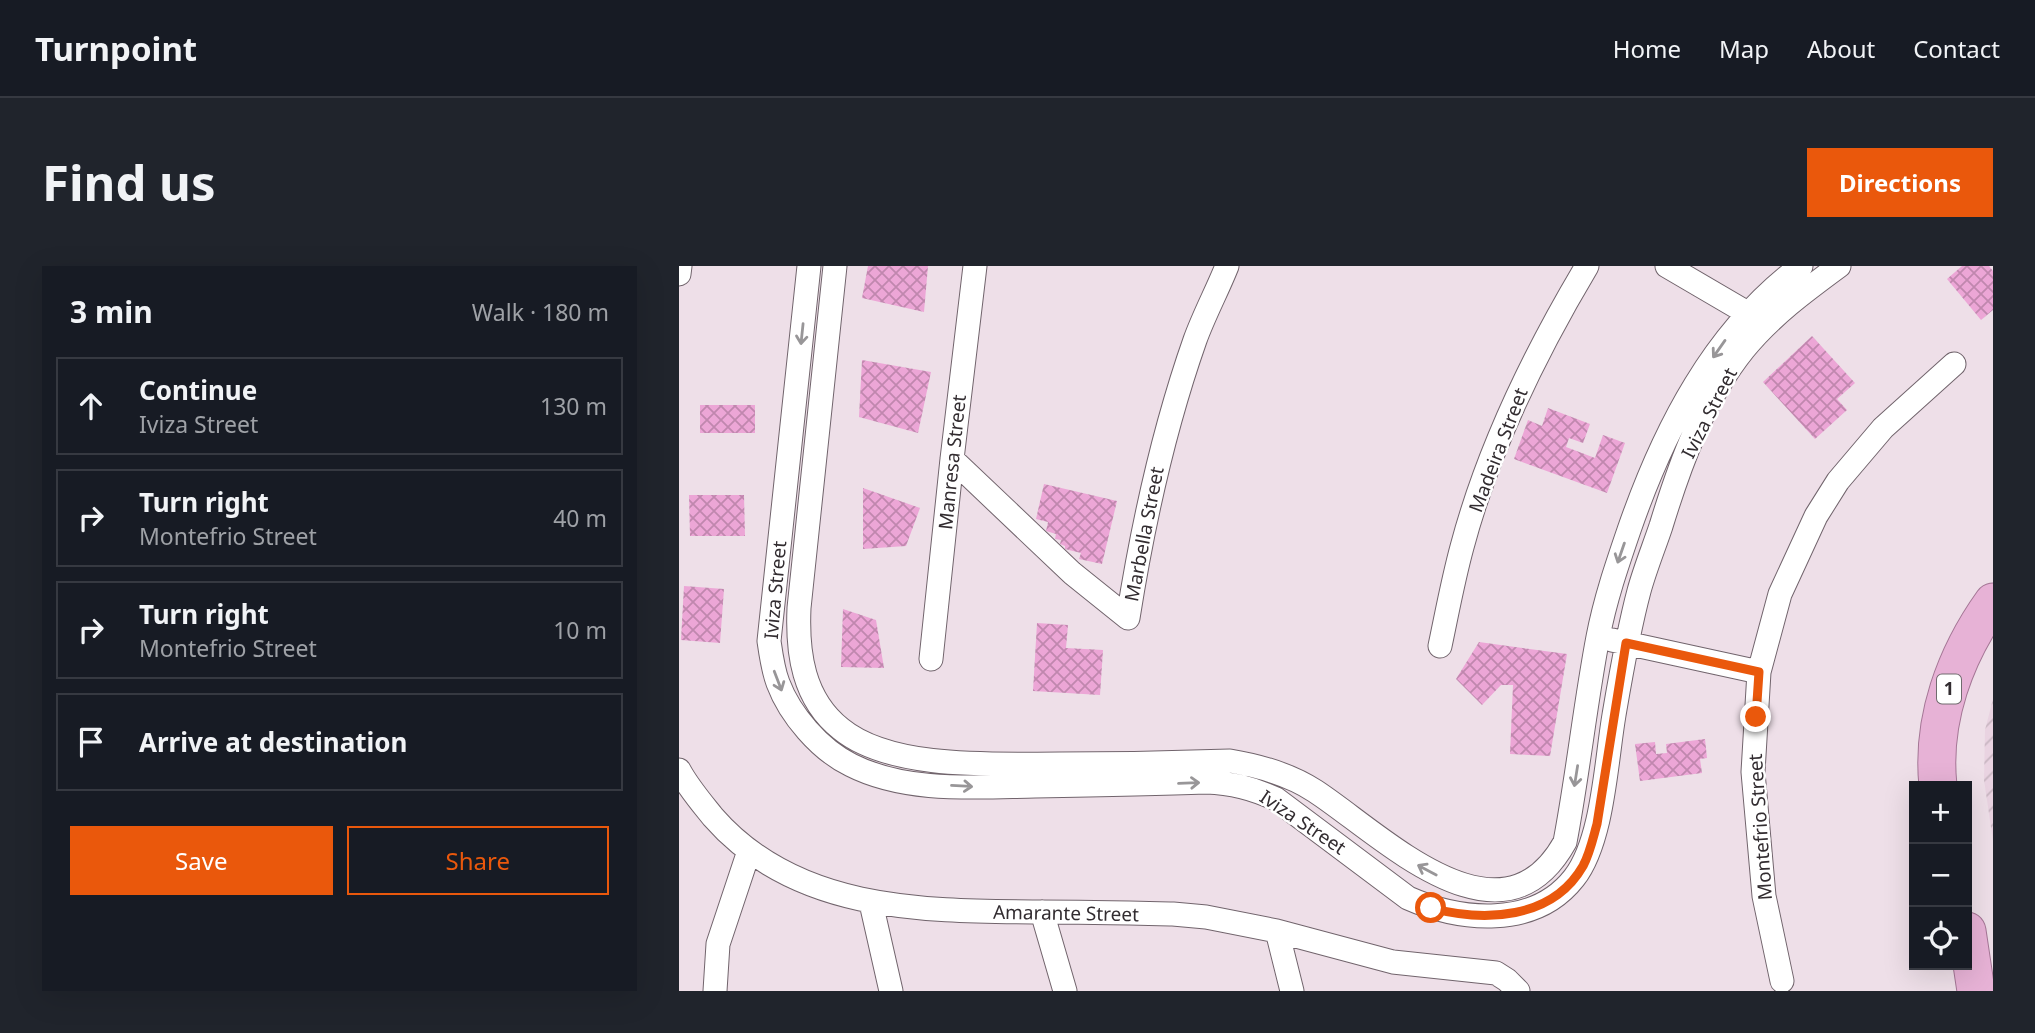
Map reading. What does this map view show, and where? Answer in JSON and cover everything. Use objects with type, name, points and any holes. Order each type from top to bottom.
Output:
[{"type":"highway","name":"1","points":[[1938,781],[1936,766],[1940,722],[1951,680],[1969,639],[1993,602]]},
{"type":"highway","points":[[1972,964],[1976,991]]},
{"type":"street","points":[[679,274],[680,266]]},
{"type":"street","name":"Iviza Street","points":[[810,266],[769,641],[778,684],[792,710],[830,751],[850,765],[909,783],[967,787],[1206,782],[1230,783],[1254,789],[1276,799],[1408,898],[1431,908],[1480,917],[1523,911],[1562,891],[1583,865],[1597,824],[1626,643],[1640,589],[1689,446],[1723,380],[1743,351],[1757,319],[1801,266]]},
{"type":"street","name":"Iviza Street","points":[[835,266],[797,639],[800,661],[809,690],[839,728],[857,741],[883,750],[912,757],[970,763],[1230,761],[1252,765],[1284,775],[1314,790],[1419,866],[1462,884],[1499,889],[1516,886],[1532,878],[1557,856],[1565,842],[1598,637],[1619,558],[1667,434],[1724,342],[1839,266]]},
{"type":"street","name":"Manresa Street","points":[[931,659],[975,266]]},
{"type":"street","name":"Marbella Street","points":[[952,459],[1072,573],[1128,618],[1155,472],[1196,338],[1227,266]]},
{"type":"street","name":"Madeira Street","points":[[1440,646],[1462,547],[1494,456],[1532,366],[1587,266]]},
{"type":"street","points":[[1667,266],[1757,319]]},
{"type":"street","name":"Montefrio Street","points":[[1781,981],[1763,896],[1753,772],[1759,672],[1780,594],[1816,516],[1838,481],[1860,453],[1909,402],[1954,364]]},
{"type":"street","points":[[1598,637],[1759,672]]},
{"type":"street","name":"Amarante Street","points":[[681,779],[725,831],[749,851],[808,885],[838,895],[871,903],[972,912],[1206,917],[1277,931],[1393,962],[1496,973],[1518,991]]},
{"type":"street","points":[[715,991],[718,944],[749,851]]},
{"type":"street","points":[[871,903],[891,991]]},
{"type":"street","points":[[1042,912],[1065,991]]},
{"type":"street","points":[[1277,931],[1292,991]]},
{"type":"shaded area","points":[[1993,699],[1993,841],[1984,780],[1985,730]]},
{"type":"building","points":[[868,266],[928,266],[924,312],[862,298]]},
{"type":"building","points":[[1962,266],[1989,266],[1993,271],[1993,310],[1981,320],[1947,279]]},
{"type":"building","points":[[1812,336],[1855,383],[1837,399],[1847,410],[1815,439],[1763,382]]},
{"type":"building","points":[[862,360],[931,372],[918,433],[859,417]]},
{"type":"building","points":[[700,405],[755,405],[755,433],[700,433]]},
{"type":"building","points":[[1548,408],[1590,424],[1583,443],[1569,438],[1566,447],[1595,458],[1603,435],[1625,443],[1607,493],[1514,459],[1528,420],[1542,426]]},
{"type":"building","points":[[1044,484],[1117,501],[1102,564],[1079,559],[1081,553],[1065,549],[1065,546],[1060,544],[1061,540],[1055,539],[1056,534],[1046,531],[1048,522],[1036,519]]},
{"type":"building","points":[[863,488],[920,508],[906,546],[863,549]]},
{"type":"building","points":[[689,495],[744,495],[745,536],[690,536]]},
{"type":"building","points":[[684,586],[724,589],[720,643],[681,640]]},
{"type":"building","points":[[843,609],[876,620],[884,668],[841,667]]},
{"type":"building","points":[[1037,623],[1068,625],[1066,648],[1103,650],[1100,695],[1033,691]]},
{"type":"building","points":[[1479,642],[1567,654],[1550,756],[1510,754],[1513,685],[1501,685],[1482,705],[1456,679]]},
{"type":"building","points":[[1705,739],[1707,758],[1700,759],[1702,773],[1640,781],[1635,744],[1655,742],[1656,754],[1667,753],[1666,744]]},
{"type":"route","points":[[1431,908],[1480,917],[1502,916],[1543,902],[1562,891],[1573,880],[1590,850],[1597,824],[1626,643],[1759,672],[1756,717]]}]
